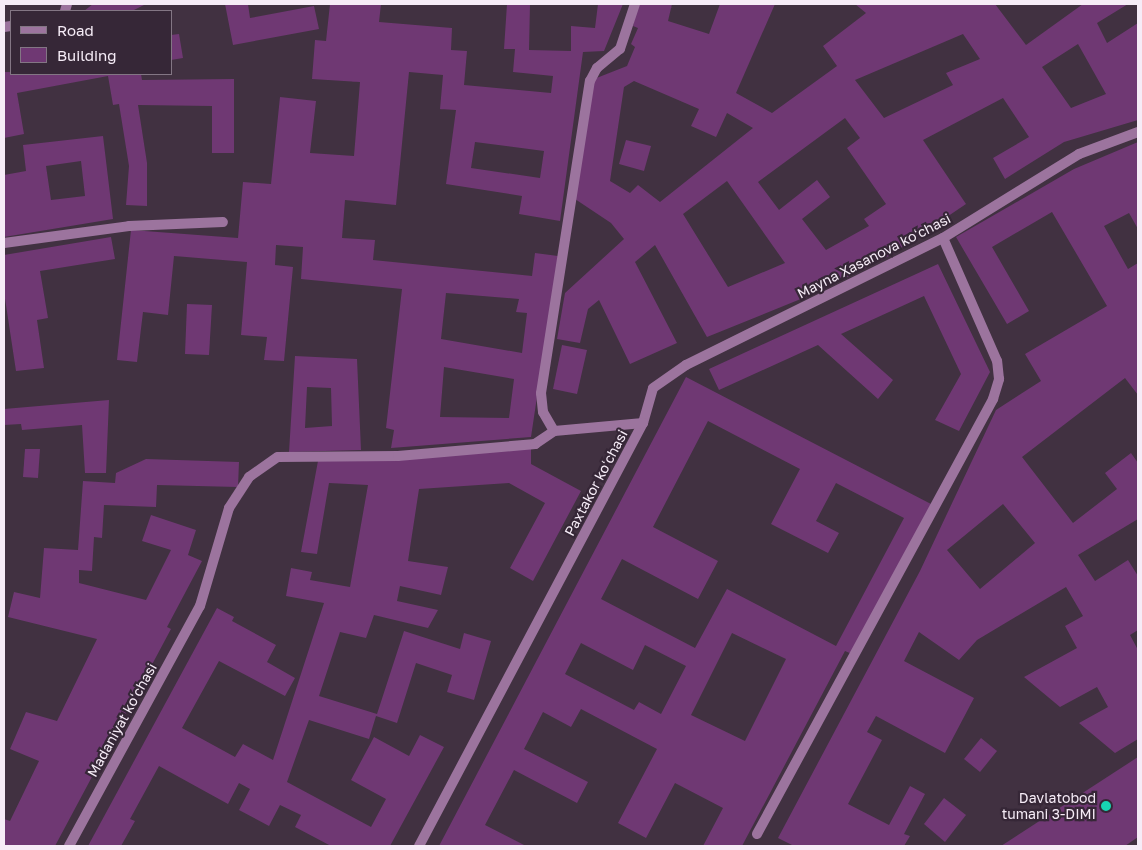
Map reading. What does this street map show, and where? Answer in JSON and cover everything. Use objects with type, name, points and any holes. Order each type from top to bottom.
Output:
[{"type":"street","points":[[554,431],[543,412],[541,393],[590,82],[597,68],[620,49],[635,4]]},
{"type":"street","name":"Mayna Xasanova koʻchasi","points":[[643,423],[653,388],[686,365],[943,238],[1079,154],[1138,132]]},
{"type":"street","points":[[4,243],[129,226],[223,222]]},
{"type":"street","points":[[757,834],[995,392],[997,361],[943,238]]},
{"type":"street","name":"Paxtakor koʻchasi","points":[[554,431],[643,423]]},
{"type":"street","name":"Paxtakor koʻchasi","points":[[419,846],[643,423]]},
{"type":"street","name":"Madaniyat koʻchasi","points":[[69,846],[200,606],[229,508],[248,477],[278,457],[398,456],[536,444],[554,431]]},
{"type":"building","points":[[93,4],[146,4],[134,10],[85,10]]},
{"type":"building","points":[[225,4],[248,4],[250,18],[314,6],[319,29],[233,45]]},
{"type":"building","points":[[330,4],[381,4],[379,22],[452,28],[451,50],[467,51],[464,85],[551,93],[553,76],[513,72],[515,49],[504,49],[507,4],[530,4],[529,50],[571,51],[571,26],[595,28],[598,4],[623,4],[604,51],[583,52],[560,221],[519,214],[522,196],[446,184],[456,110],[440,109],[443,75],[409,72],[396,205],[345,200],[342,238],[375,240],[373,260],[532,276],[535,253],[558,256],[531,437],[391,448],[394,430],[386,428],[402,289],[301,279],[303,247],[276,245],[275,265],[293,267],[284,361],[264,360],[267,337],[241,335],[247,262],[174,256],[168,315],[143,312],[137,362],[117,360],[131,230],[238,238],[243,182],[271,184],[280,97],[316,101],[310,153],[354,156],[360,82],[312,79],[315,40],[326,41]],"holes":[[[475,142],[544,151],[540,178],[471,168]],[[446,293],[519,299],[516,312],[527,313],[522,353],[441,339]],[[444,367],[514,379],[509,418],[440,417]]]},
{"type":"building","points":[[638,4],[672,4],[668,21],[709,34],[720,4],[775,4],[736,93],[772,113],[837,66],[823,46],[866,13],[855,4],[995,4],[1026,45],[1083,4],[1128,4],[1097,23],[1107,43],[1138,23],[1138,120],[1064,142],[1005,179],[993,158],[1029,137],[1003,98],[923,140],[966,204],[889,256],[813,294],[707,337],[655,245],[635,262],[677,343],[630,364],[599,300],[588,309],[580,343],[557,339],[565,293],[624,239],[611,223],[575,199],[594,79],[627,66],[635,47],[631,44],[638,28],[633,26]],"holes":[[[963,34],[980,59],[946,73],[953,85],[884,118],[855,80]],[[1078,44],[1106,94],[1071,108],[1042,67]],[[634,81],[699,109],[691,126],[716,137],[727,113],[753,128],[660,202],[638,185],[630,193],[610,181],[624,87]],[[845,118],[860,138],[847,148],[886,204],[864,219],[869,226],[826,250],[802,219],[830,197],[817,180],[779,210],[758,182]],[[727,181],[785,263],[728,287],[683,214]]]},
{"type":"building","points":[[179,34],[183,58],[172,60],[172,35]]},
{"type":"building","points":[[4,72],[10,72],[10,75],[141,75],[142,80],[234,79],[234,153],[212,153],[212,106],[138,105],[147,163],[147,206],[126,205],[129,166],[119,104],[113,105],[108,76],[17,93],[24,134],[4,138]]},
{"type":"building","points":[[103,136],[113,219],[4,237],[4,175],[26,171],[23,145]],"holes":[[[81,161],[85,196],[51,200],[46,166]]]},
{"type":"building","points":[[626,140],[651,146],[644,171],[619,164]]},
{"type":"building","points":[[1138,142],[1138,229],[1129,213],[1104,226],[1128,269],[1138,263],[1138,395],[1125,378],[1022,457],[1073,523],[1117,489],[1105,473],[1131,453],[1138,463],[1138,519],[1078,555],[1095,581],[1128,560],[1138,576],[1138,630],[1130,635],[1138,650],[1138,739],[1115,753],[1079,723],[1108,707],[1097,687],[1060,707],[1024,677],[1077,648],[1065,626],[1083,616],[1066,587],[977,640],[959,660],[919,632],[904,661],[974,698],[945,753],[876,716],[867,732],[882,740],[848,804],[889,825],[910,786],[925,794],[904,834],[910,836],[904,846],[794,846],[778,838],[920,571],[996,410],[1041,381],[1025,354],[1107,306],[1052,212],[992,247],[1029,311],[1007,324],[956,237],[1074,169]],"holes":[[[1003,504],[1035,543],[980,589],[947,550]]]},
{"type":"building","points":[[111,237],[115,259],[40,271],[48,318],[37,320],[44,368],[16,371],[4,292],[4,255]]},
{"type":"building","points":[[938,264],[990,372],[959,431],[935,420],[961,374],[924,296],[841,334],[893,380],[878,399],[818,345],[719,390],[709,369]]},
{"type":"building","points":[[187,304],[212,305],[209,355],[185,354]]},
{"type":"building","points":[[562,345],[587,350],[577,394],[553,389]]},
{"type":"building","points":[[295,356],[357,359],[361,450],[289,452]],"holes":[[[307,387],[331,388],[332,426],[305,428]]]},
{"type":"building","points":[[686,377],[931,504],[852,654],[845,651],[742,846],[703,846],[723,808],[675,783],[646,838],[618,823],[657,749],[581,709],[571,727],[543,712],[524,749],[588,782],[577,803],[514,770],[485,825],[526,846],[439,846]],"holes":[[[708,421],[800,469],[771,524],[828,553],[839,533],[816,521],[836,483],[904,518],[836,646],[727,589],[695,648],[601,599],[622,559],[698,599],[718,561],[653,527]],[[732,633],[786,659],[745,741],[691,715]],[[581,643],[633,670],[645,645],[686,666],[661,714],[639,702],[634,710],[565,674]]]},
{"type":"building","points":[[109,400],[106,473],[85,473],[82,425],[22,430],[21,424],[4,425],[4,409]]},
{"type":"building","points":[[531,447],[531,464],[581,491],[533,581],[510,568],[545,503],[509,483],[419,489],[408,561],[448,567],[441,595],[400,586],[397,601],[438,610],[428,628],[374,615],[366,638],[340,632],[319,696],[377,714],[404,631],[460,649],[464,633],[491,641],[474,700],[447,692],[452,675],[416,663],[397,723],[376,716],[369,739],[309,720],[287,782],[371,827],[386,799],[351,780],[374,737],[409,756],[420,735],[444,747],[390,846],[331,846],[295,827],[301,815],[280,805],[269,826],[239,810],[250,789],[239,783],[228,804],[159,766],[130,819],[135,821],[121,846],[88,846],[217,608],[234,617],[232,621],[276,645],[267,662],[295,678],[285,696],[219,661],[182,728],[235,757],[243,744],[273,760],[324,603],[286,596],[291,568],[312,572],[310,580],[350,587],[368,485],[329,483],[317,554],[301,552],[318,461]]},
{"type":"building","points":[[25,449],[40,449],[38,478],[23,477]]},
{"type":"building","points":[[146,459],[239,462],[238,487],[157,485],[156,507],[104,505],[102,538],[94,537],[92,571],[79,570],[79,583],[146,600],[171,550],[142,541],[151,515],[196,530],[188,555],[202,561],[167,627],[171,629],[55,846],[4,846],[4,819],[10,821],[39,761],[10,749],[26,712],[57,721],[97,639],[8,617],[14,592],[40,598],[44,548],[78,550],[83,481],[115,483],[116,473]]},
{"type":"building","points":[[981,738],[997,751],[980,772],[964,759]]},
{"type":"building","name":"Davlatobod tumani 3-DIMI","points":[[1138,757],[1138,837],[1125,846],[1001,846]]},
{"type":"building","points":[[944,798],[966,815],[945,842],[924,824]]},
{"type":"place","name":"Davlatobod tumani 3-DIMI","points":[[1106,806]]}]
